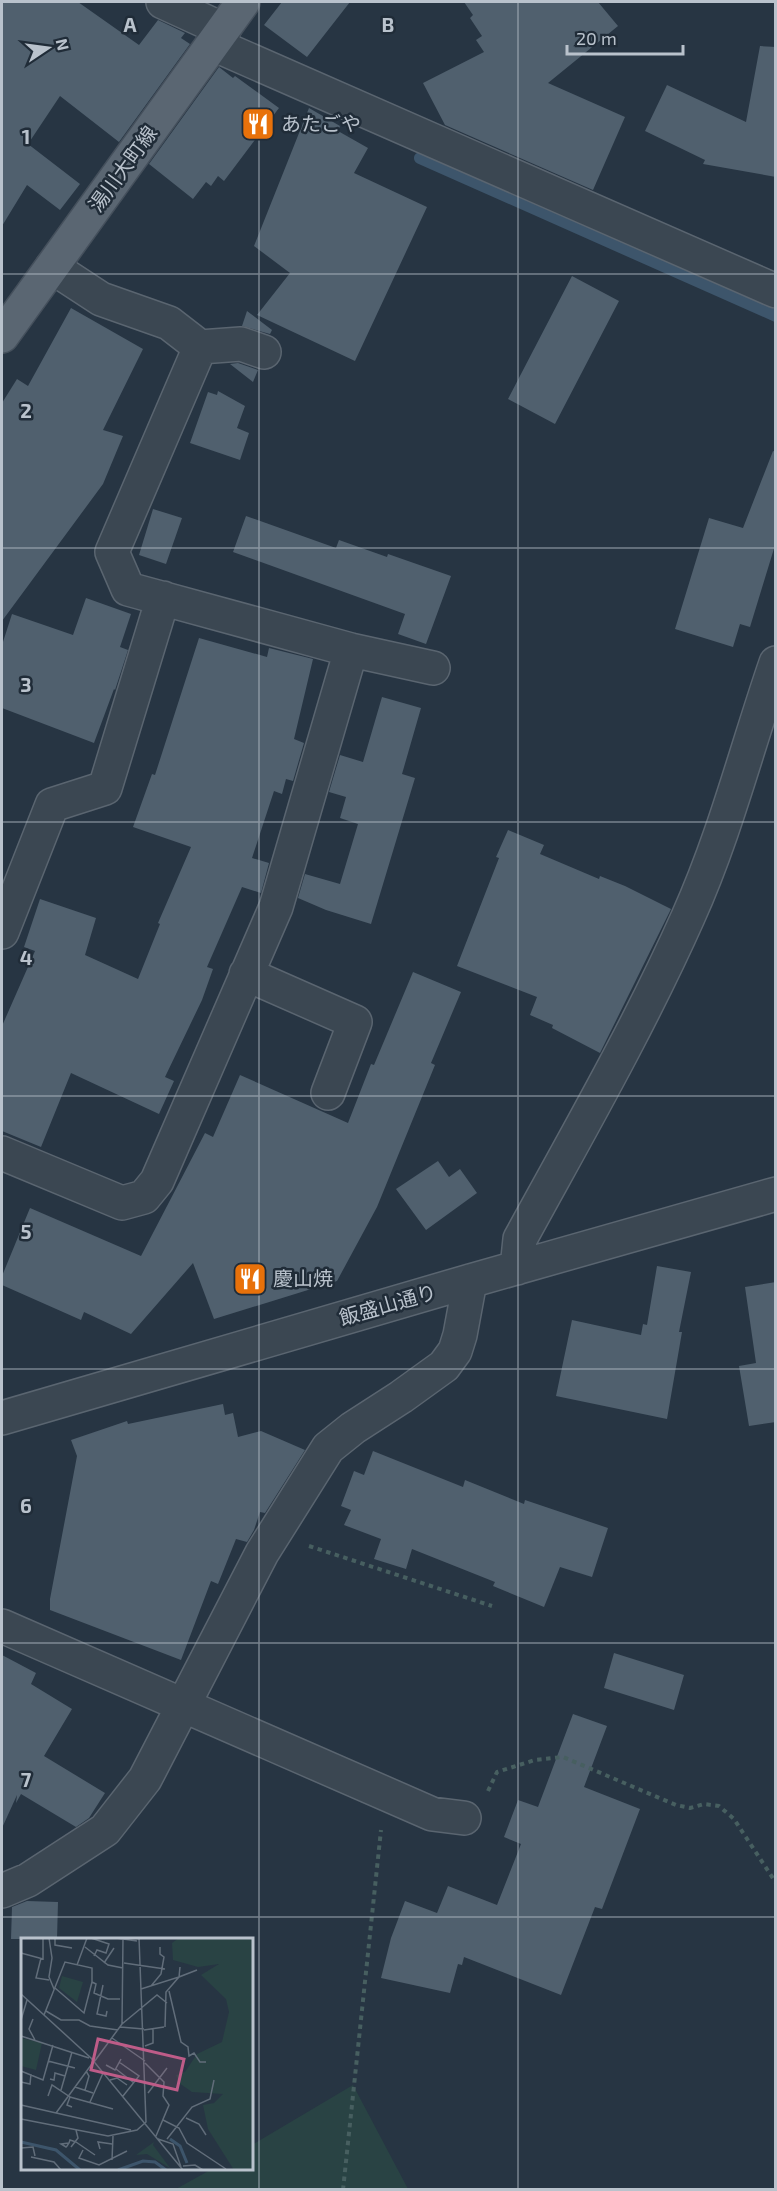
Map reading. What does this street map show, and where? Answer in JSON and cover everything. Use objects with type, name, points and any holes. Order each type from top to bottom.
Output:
[{"type":"main road","name":"湯川大町線","points":[[2,336],[243,2]]},
{"type":"street","points":[[163,2],[218,37],[776,291]]},
{"type":"street","points":[[52,267],[101,300],[169,323],[200,347],[241,344],[264,352]]},
{"type":"street","points":[[200,347],[112,552],[128,589],[351,650],[433,668]]},
{"type":"street","points":[[2,932],[52,805],[105,788],[163,598]]},
{"type":"street","points":[[2,1153],[122,1203],[144,1197],[157,1181],[276,907],[351,650]]},
{"type":"street","points":[[517,1268],[520,1239],[645,1007],[689,915],[720,835],[776,663]]},
{"type":"street","points":[[246,974],[355,1022],[328,1093]]},
{"type":"street","name":"飯盛山通り","points":[[2,1418],[776,1194]]},
{"type":"street","points":[[2,1891],[28,1880],[105,1830],[145,1779],[274,1535],[328,1448],[353,1428],[401,1398],[444,1366],[455,1351],[471,1281]]},
{"type":"street","points":[[2,1626],[432,1814],[464,1818]]},
{"type":"path","points":[[274,1535],[492,1606]]},
{"type":"path","points":[[464,1818],[484,1798],[497,1772],[535,1760],[563,1757],[676,1804],[690,1808],[704,1804],[719,1806],[734,1819],[776,1883]]},
{"type":"path","points":[[342,2190],[385,1794]]},
{"type":"green space","points":[[353,2085],[408,2189],[176,2189],[210,2170],[254,2170],[254,2144]]},
{"type":"building","points":[[2,2],[78,2],[139,45],[158,20],[185,33],[181,38],[190,44],[119,142],[60,96],[28,144],[80,184],[60,210],[27,185],[2,226]]},
{"type":"building","points":[[282,2],[350,2],[307,57],[264,25]]},
{"type":"building","points":[[464,2],[598,2],[618,26],[548,83],[625,117],[593,190],[445,125],[423,83],[484,52],[476,40],[482,36],[470,18],[473,15]]},
{"type":"building","points":[[760,46],[776,47],[776,177],[703,164],[705,160],[645,131],[667,85],[746,122]]},
{"type":"building","points":[[219,67],[279,108],[224,181],[218,176],[211,186],[206,182],[193,199],[149,164]]},
{"type":"building","points":[[309,108],[340,126],[338,131],[368,148],[354,173],[427,207],[355,361],[257,315],[290,273],[254,246]]},
{"type":"building","points":[[572,276],[619,301],[555,424],[508,399]]},
{"type":"building","points":[[71,308],[143,349],[103,430],[123,436],[103,484],[2,621],[2,403],[17,379],[28,386]]},
{"type":"building","points":[[247,311],[272,330],[270,334],[242,326]]},
{"type":"building","points":[[238,363],[258,370],[253,382],[230,364]]},
{"type":"building","points":[[218,391],[245,406],[237,428],[249,433],[240,460],[190,443],[208,392],[217,395]]},
{"type":"building","points":[[773,451],[776,452],[776,542],[750,627],[740,624],[733,647],[675,629],[709,518],[743,528]]},
{"type":"building","points":[[153,509],[182,518],[166,564],[139,555]]},
{"type":"building","points":[[246,516],[336,548],[339,540],[451,576],[426,644],[398,634],[405,614],[233,552]]},
{"type":"building","points":[[86,598],[131,614],[120,647],[128,650],[94,743],[2,708],[2,645],[12,614],[73,635]]},
{"type":"building","points":[[199,638],[267,657],[269,648],[313,659],[294,739],[304,743],[293,781],[286,779],[282,794],[274,791],[252,858],[269,863],[261,893],[242,887],[207,967],[213,969],[202,1000],[165,1077],[174,1081],[159,1114],[71,1073],[41,1147],[2,1131],[2,1026],[35,951],[24,947],[40,899],[96,918],[85,955],[138,979],[160,924],[158,923],[191,847],[133,827],[152,774],[155,775]]},
{"type":"building","points":[[382,697],[421,708],[402,774],[415,778],[371,924],[326,910],[298,898],[305,874],[340,884],[358,824],[340,818],[346,797],[329,792],[340,755],[363,762]]},
{"type":"building","points":[[508,830],[544,845],[540,854],[599,879],[600,876],[625,886],[671,909],[600,1053],[552,1028],[553,1025],[530,1015],[537,997],[457,966]]},
{"type":"building","points":[[413,972],[461,992],[431,1063],[435,1065],[377,1207],[337,1281],[214,1319],[193,1263],[131,1334],[84,1312],[81,1320],[2,1285],[2,1276],[30,1208],[141,1256],[205,1133],[213,1137],[240,1075],[348,1123],[371,1064],[374,1065]]},
{"type":"building","points":[[438,1161],[449,1177],[460,1169],[477,1193],[426,1230],[396,1189]]},
{"type":"building","points":[[657,1266],[691,1272],[679,1332],[682,1332],[667,1419],[556,1396],[572,1320],[641,1335],[643,1324],[647,1325]]},
{"type":"building","points":[[776,1282],[776,1422],[749,1426],[739,1366],[756,1363],[745,1287]]},
{"type":"building","points":[[223,1404],[225,1415],[233,1413],[238,1437],[261,1431],[305,1450],[265,1513],[260,1512],[247,1542],[236,1539],[218,1584],[211,1581],[181,1660],[50,1610],[50,1599],[77,1456],[71,1440],[127,1421],[128,1424]]},
{"type":"building","points":[[373,1451],[463,1487],[465,1480],[524,1504],[525,1500],[608,1528],[592,1577],[560,1567],[544,1607],[493,1586],[495,1582],[412,1549],[406,1569],[374,1559],[381,1539],[344,1525],[351,1510],[341,1506],[354,1471],[364,1475]]},
{"type":"building","points":[[614,1653],[684,1675],[674,1710],[604,1688]]},
{"type":"building","points":[[2,1655],[36,1673],[31,1684],[72,1709],[44,1756],[105,1793],[89,1818],[76,1827],[21,1794],[16,1803],[17,1795],[2,1828]]},
{"type":"building","points":[[573,1714],[607,1726],[584,1787],[640,1809],[602,1909],[595,1907],[561,1995],[464,1957],[462,1965],[458,1964],[450,1993],[381,1978],[391,1938],[405,1901],[437,1913],[448,1886],[497,1905],[521,1844],[504,1837],[518,1800],[538,1807]]},
{"type":"building","points":[[27,1901],[58,1902],[57,1938],[11,1939],[12,1907]]},
{"type":"waterway","points":[[420,158],[776,316]]},
{"type":"place","name":"あたごや","points":[[258,124]]},
{"type":"place","name":"慶山焼","points":[[250,1279]]}]
